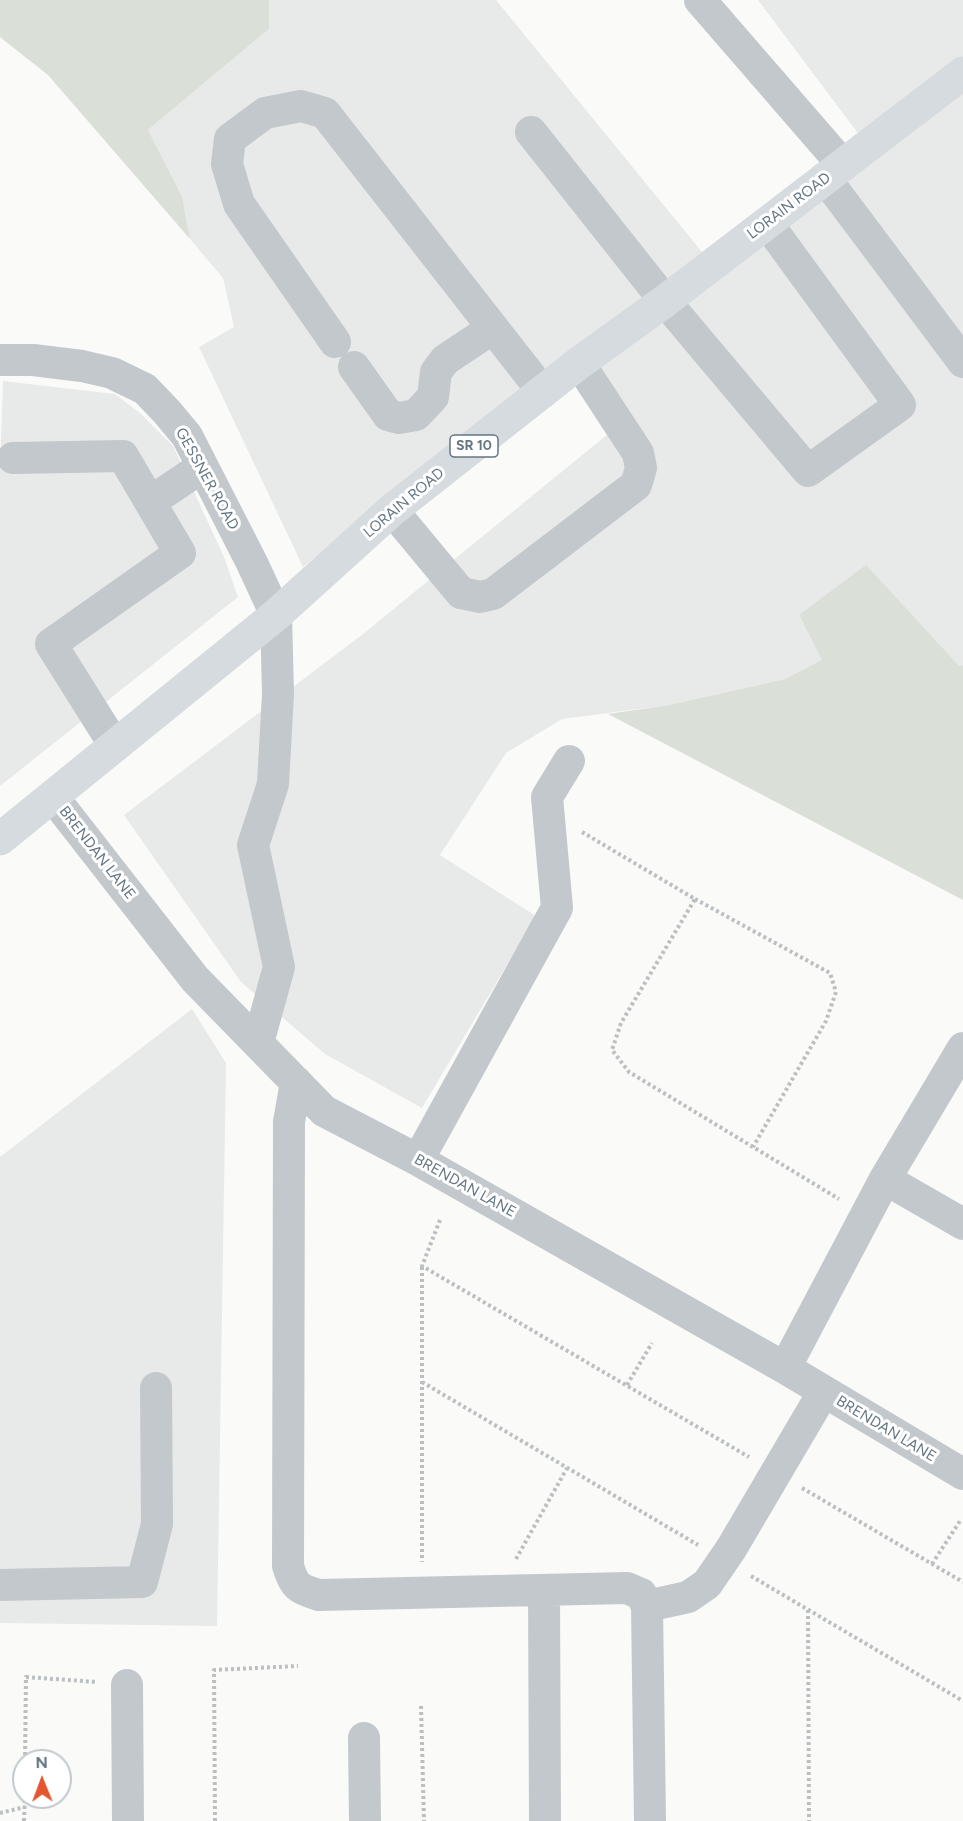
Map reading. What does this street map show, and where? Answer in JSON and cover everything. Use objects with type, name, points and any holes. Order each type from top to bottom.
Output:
[{"type":"main road","name":"LORAIN ROAD","points":[[0,839],[276,615],[392,510],[579,363],[665,301],[963,73]]},
{"type":"street","points":[[700,0],[834,172],[963,362]]},
{"type":"street","points":[[335,342],[239,204],[227,164],[230,139],[265,113],[302,106],[325,113],[543,392]]},
{"type":"street","points":[[531,132],[665,301],[808,471],[900,405],[767,223]]},
{"type":"street","points":[[354,367],[388,415],[399,418],[416,415],[433,397],[436,372],[445,360],[493,328]]},
{"type":"street","name":"GESSNER ROAD","points":[[0,360],[33,360],[82,366],[112,373],[145,389],[186,436],[252,563],[276,615]]},
{"type":"street","points":[[392,510],[461,593],[480,597],[494,594],[636,485],[641,468],[638,453],[579,363]]},
{"type":"street","points":[[13,458],[123,456],[180,553],[51,644],[115,746]]},
{"type":"street","points":[[150,502],[202,467]]},
{"type":"street","points":[[258,1043],[279,967],[253,845],[273,784],[278,694],[276,615]]},
{"type":"street","points":[[418,1160],[557,908],[547,797],[569,761]]},
{"type":"street","name":"BRENDAN LANE","points":[[53,797],[195,979],[324,1111],[418,1160],[785,1368],[963,1474]]},
{"type":"street","points":[[785,1368],[885,1179],[963,1048]]},
{"type":"street","points":[[296,1082],[289,1122],[288,1566],[293,1582],[306,1592],[319,1595],[627,1588],[640,1594],[647,1606],[650,1821]]},
{"type":"street","points":[[885,1179],[963,1224]]},
{"type":"street","points":[[0,1585],[142,1582],[157,1524],[156,1388]]},
{"type":"street","points":[[647,1606],[688,1597],[707,1584],[724,1560],[824,1391]]},
{"type":"street","points":[[544,1590],[545,1821]]},
{"type":"street","points":[[127,1684],[129,1821]]},
{"type":"street","points":[[364,1738],[365,1821]]},
{"type":"path","points":[[549,812],[695,899],[830,974],[836,992],[826,1021],[753,1147]]},
{"type":"path","points":[[695,899],[621,1023],[612,1050],[629,1072],[866,1215]]},
{"type":"path","points":[[422,1592],[422,1266],[440,1220]]},
{"type":"path","points":[[422,1266],[963,1582]]},
{"type":"path","points":[[627,1386],[652,1343]]},
{"type":"path","points":[[422,1382],[963,1701]]},
{"type":"path","points":[[499,1590],[567,1468]]},
{"type":"path","points":[[932,1564],[960,1521]]},
{"type":"path","points":[[808,1610],[809,1821]]},
{"type":"path","points":[[215,1821],[214,1670],[298,1666]]},
{"type":"path","points":[[25,1749],[26,1677],[127,1684]]},
{"type":"path","points":[[421,1706],[424,1821]]},
{"type":"path","points":[[0,1813],[17,1809]]},
{"type":"shaded area","points":[[0,0],[269,0],[269,29],[148,130],[182,196],[190,239],[48,75],[0,37]]},
{"type":"shaded area","points":[[269,0],[496,0],[702,252],[303,567],[199,347],[234,327],[223,278],[190,239],[182,196],[148,130],[269,29]]},
{"type":"shaded area","points":[[758,0],[963,0],[963,59],[860,136]]},
{"type":"shaded area","points":[[963,87],[963,665],[959,666],[799,615],[823,660],[785,679],[669,705],[562,719],[506,753],[440,855],[536,916],[422,1108],[325,1054],[241,982],[124,815],[363,634],[630,416],[598,364]]},
{"type":"shaded area","points":[[3,381],[115,394],[141,414],[173,446],[224,557],[238,597],[0,786],[0,469]]},
{"type":"shaded area","points":[[866,565],[959,666],[963,665],[963,900],[608,714],[669,705],[785,679],[822,660],[799,615]]},
{"type":"shaded area","points":[[192,1009],[226,1063],[217,1626],[0,1623],[0,1157]]}]
